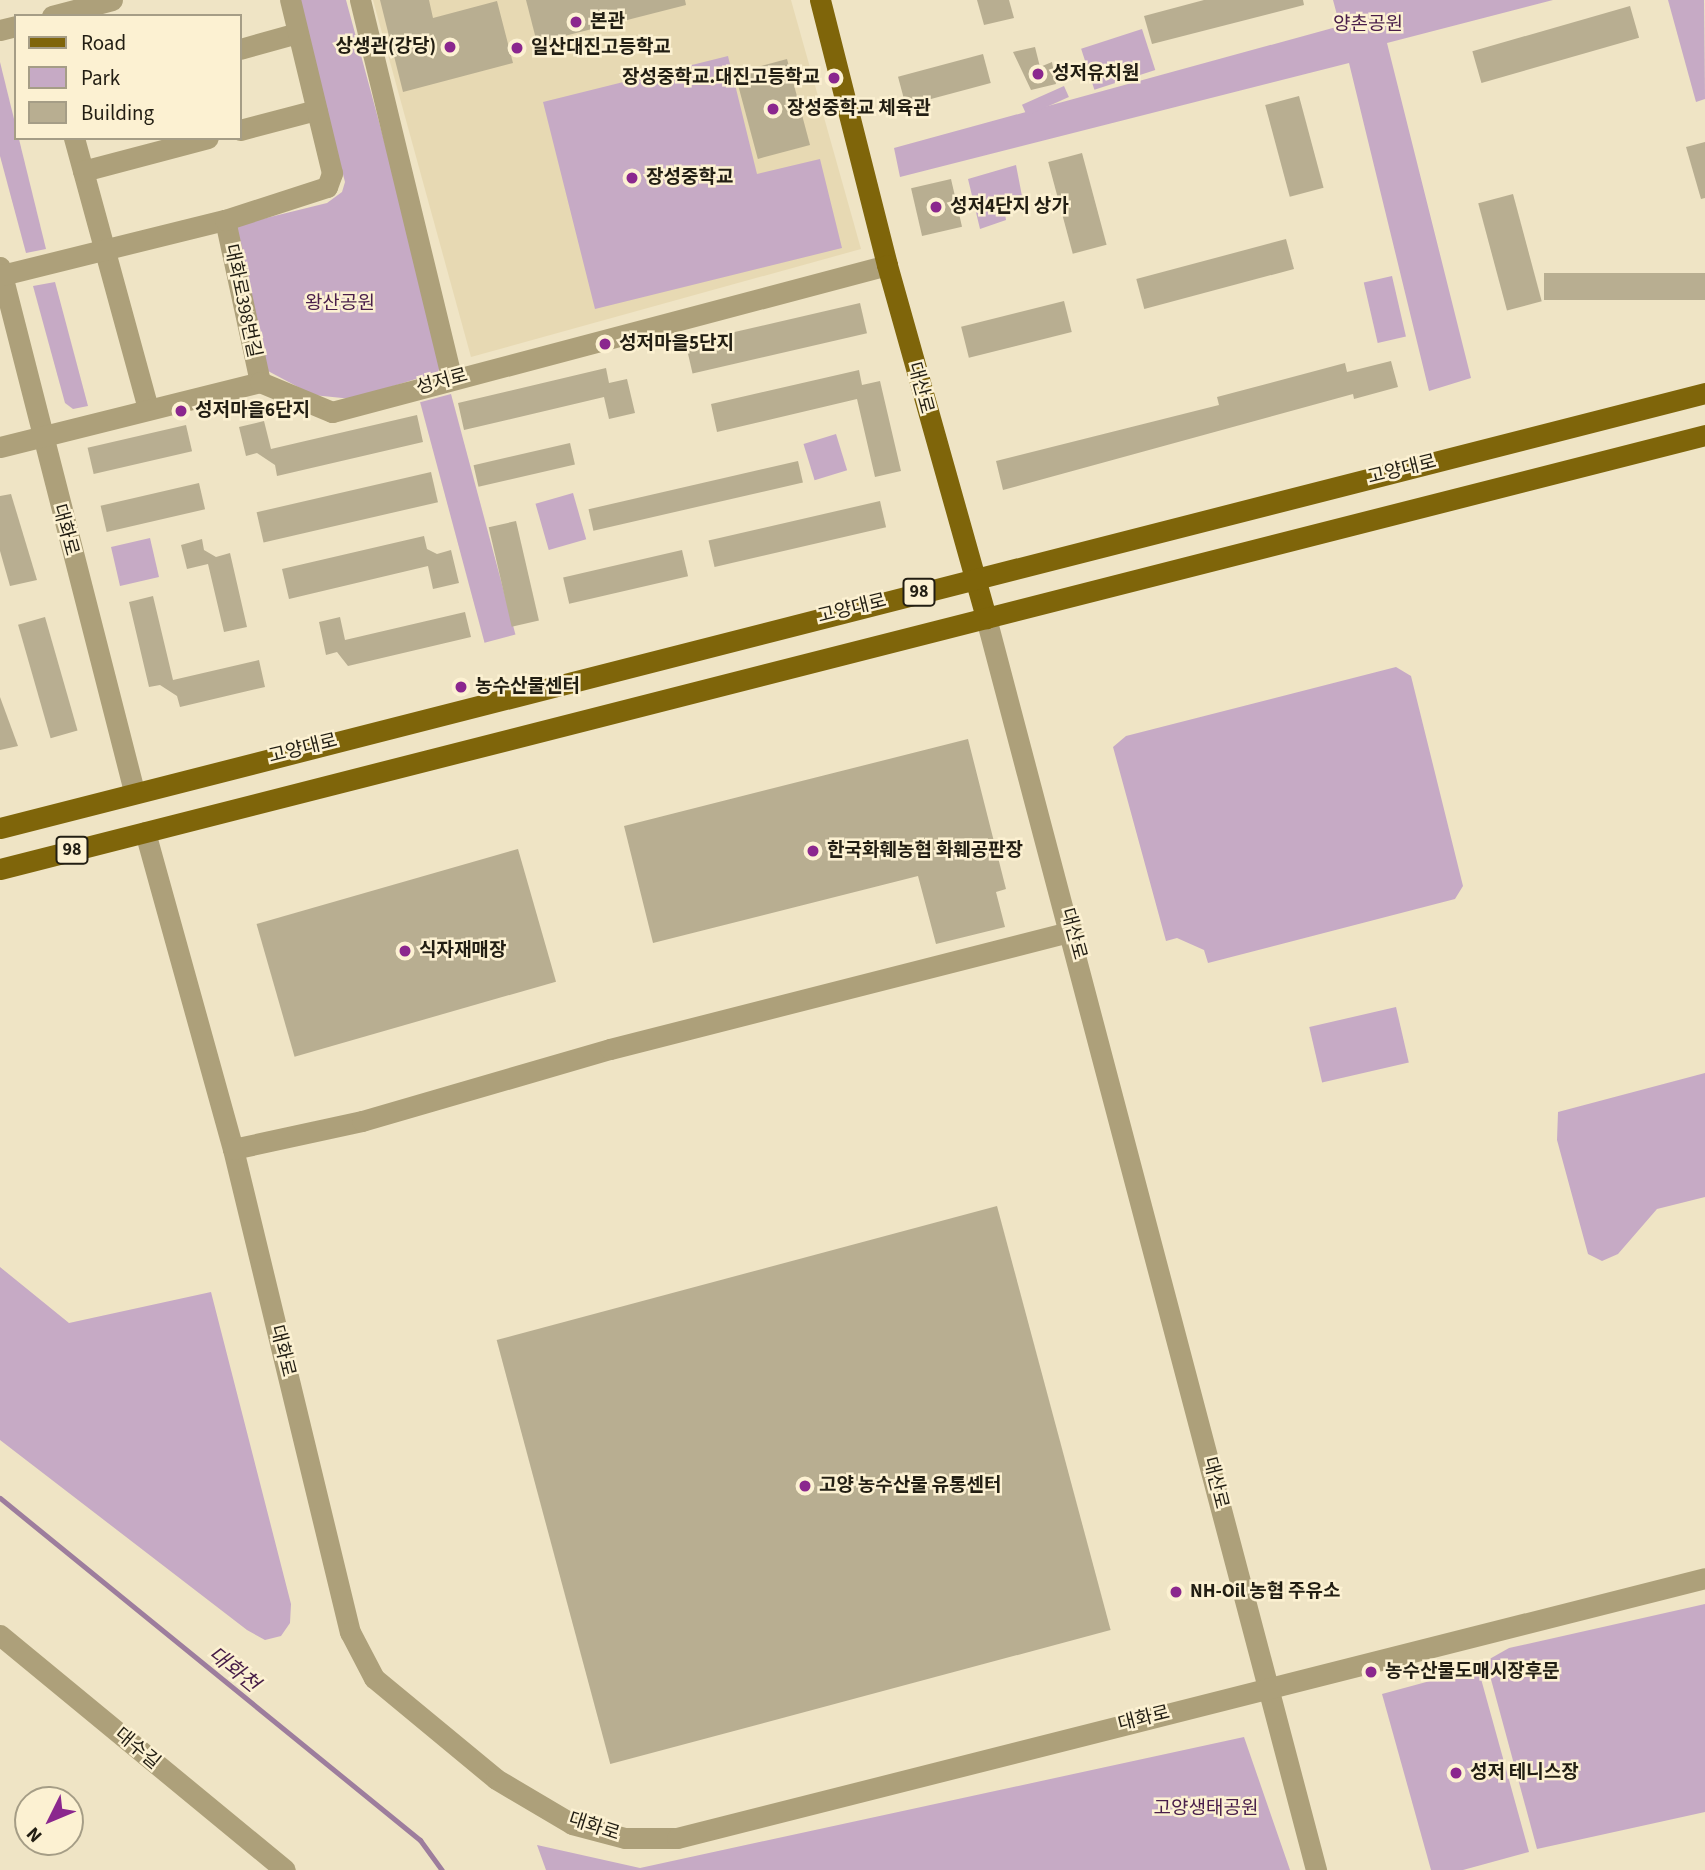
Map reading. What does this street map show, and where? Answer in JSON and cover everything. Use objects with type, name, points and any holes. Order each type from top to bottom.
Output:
[{"type":"main road","name":"대산로","points":[[820,0],[887,265],[986,618]]},
{"type":"main road","name":"고양대로","points":[[0,828],[1705,393]]},
{"type":"main road","name":"98","points":[[0,869],[1705,435]]},
{"type":"street","points":[[60,14],[112,0]]},
{"type":"street","name":"대화로398번길","points":[[1,271],[225,220],[327,187],[332,173],[290,0]]},
{"type":"street","points":[[360,0],[452,379]]},
{"type":"street","points":[[242,48],[297,33]]},
{"type":"street","points":[[242,129],[316,110]]},
{"type":"street","points":[[75,140],[148,408]]},
{"type":"street","points":[[83,171],[200,140]]},
{"type":"street","name":"대화로398번길","points":[[225,220],[260,382]]},
{"type":"street","name":"성저로","points":[[260,382],[332,412],[887,265]]},
{"type":"street","name":"대화로","points":[[1,271],[40,437],[134,792]]},
{"type":"street","points":[[0,447],[260,382]]},
{"type":"street","name":"대산로","points":[[986,618],[1073,931],[1316,1870]]},
{"type":"street","name":"대화로","points":[[145,832],[233,1149],[350,1632],[374,1678],[496,1779],[572,1824],[625,1838],[677,1838],[1705,1578]]},
{"type":"street","points":[[233,1149],[362,1122],[610,1049],[1073,931]]},
{"type":"street","name":"대수길","points":[[0,1635],[276,1868]]},
{"type":"shaded area","name":"장성중학교","points":[[373,0],[791,0],[861,249],[471,357]]},
{"type":"green space","name":"왕산공원","points":[[298,0],[346,0],[443,358],[438,372],[352,399],[313,395],[268,371],[234,226],[327,203],[342,192],[345,182]]},
{"type":"green space","name":"양촌공원","points":[[1333,0],[1553,0],[1387,43],[1471,378],[1429,391],[1349,63],[900,177],[894,148],[1340,26]]},
{"type":"green space","points":[[1668,0],[1704,0],[1705,99],[1696,102]]},
{"type":"green space","points":[[1142,29],[1155,70],[1094,90],[1081,49]]},
{"type":"green space","points":[[728,56],[757,174],[820,159],[842,248],[595,309],[543,102]]},
{"type":"green space","points":[[0,62],[14,119],[14,140],[19,140],[46,249],[26,253],[0,156]]},
{"type":"green space","points":[[1064,86],[1069,97],[1027,116],[1022,105]]},
{"type":"green space","points":[[1016,165],[1022,196],[1003,201],[1006,220],[980,229],[968,179]]},
{"type":"green space","points":[[1392,276],[1406,336],[1378,343],[1364,283]]},
{"type":"green space","points":[[55,282],[88,406],[73,409],[65,403],[33,286]]},
{"type":"green space","points":[[451,394],[515,635],[485,643],[420,402]]},
{"type":"green space","points":[[836,434],[847,470],[815,480],[803,444]]},
{"type":"green space","points":[[573,493],[586,539],[549,550],[536,504]]},
{"type":"green space","points":[[150,538],[159,577],[120,586],[111,547]]},
{"type":"green space","points":[[1396,667],[1411,676],[1463,886],[1455,899],[1208,963],[1204,950],[1177,938],[1166,941],[1113,747],[1126,736]]},
{"type":"green space","points":[[1396,1007],[1409,1063],[1322,1083],[1309,1027]]},
{"type":"green space","points":[[1705,1073],[1705,1197],[1657,1209],[1618,1254],[1602,1261],[1588,1254],[1557,1140],[1558,1112]]},
{"type":"green space","points":[[0,1267],[69,1323],[211,1292],[291,1604],[290,1623],[281,1636],[265,1640],[247,1630],[0,1440]]},
{"type":"green space","points":[[1705,1604],[1705,1812],[1537,1849],[1486,1661],[1509,1648]]},
{"type":"green space","name":"성저 테니스장","points":[[1478,1668],[1529,1852],[1463,1870],[1431,1870],[1382,1694]]},
{"type":"green space","name":"고양생태공원","points":[[1244,1737],[1290,1870],[546,1870],[537,1845],[640,1868]]},
{"type":"building","name":"상생관(강당)","points":[[380,0],[429,0],[433,18],[497,1],[513,63],[403,92]]},
{"type":"building","name":"본관","points":[[526,0],[685,0],[686,5],[537,43]]},
{"type":"building","points":[[977,0],[1009,0],[1014,18],[984,25]]},
{"type":"building","points":[[1204,0],[1303,0],[1304,5],[1152,44],[1144,16]]},
{"type":"building","points":[[1630,6],[1639,38],[1481,83],[1472,51]]},
{"type":"building","name":"성저유치원","points":[[1035,47],[1040,67],[1052,62],[1056,84],[1031,90],[1013,52]]},
{"type":"building","points":[[983,54],[991,83],[906,106],[898,77]]},
{"type":"building","name":"장성중학교 체육관","points":[[787,59],[810,145],[758,159],[735,73]]},
{"type":"building","points":[[1299,96],[1324,188],[1290,197],[1265,105]]},
{"type":"building","points":[[1705,142],[1705,198],[1701,199],[1686,147]]},
{"type":"building","points":[[1082,153],[1107,245],[1073,254],[1048,162]]},
{"type":"building","name":"성저4단지 상가","points":[[951,179],[962,227],[922,236],[911,188]]},
{"type":"building","points":[[1513,194],[1542,301],[1507,311],[1478,203]]},
{"type":"building","points":[[1286,239],[1294,269],[1144,309],[1136,279]]},
{"type":"building","points":[[1544,273],[1705,273],[1705,300],[1544,300]]},
{"type":"building","points":[[1064,301],[1072,332],[969,358],[961,327]]},
{"type":"building","points":[[860,303],[867,333],[693,373],[686,343]]},
{"type":"building","points":[[1391,361],[1398,387],[1354,399],[1353,394],[1003,490],[996,461],[1219,405],[1217,397],[1345,363],[1347,372]]},
{"type":"building","points":[[606,368],[609,383],[627,379],[635,413],[609,419],[604,397],[464,430],[458,403]]},
{"type":"building","points":[[859,370],[862,385],[880,381],[901,471],[875,477],[857,399],[717,432],[711,404]]},
{"type":"building","points":[[417,415],[423,442],[277,476],[275,465],[257,453],[246,456],[239,427],[264,421],[271,449]]},
{"type":"building","points":[[186,425],[192,451],[94,474],[88,448]]},
{"type":"building","points":[[570,443],[575,464],[478,487],[474,465]]},
{"type":"building","points":[[798,461],[803,482],[593,531],[589,509]]},
{"type":"building","points":[[431,472],[438,502],[264,542],[257,512]]},
{"type":"building","points":[[199,483],[205,509],[107,532],[101,506]]},
{"type":"building","points":[[11,494],[37,580],[10,586],[0,551],[0,496]]},
{"type":"building","points":[[880,501],[886,527],[715,567],[709,541]]},
{"type":"building","points":[[516,521],[539,620],[512,627],[489,527]]},
{"type":"building","points":[[424,536],[427,549],[437,554],[451,550],[459,583],[433,589],[428,566],[289,599],[282,569]]},
{"type":"building","points":[[202,539],[204,550],[216,557],[230,553],[247,627],[224,632],[208,564],[187,569],[181,545]]},
{"type":"building","points":[[682,550],[688,576],[569,604],[563,577]]},
{"type":"building","points":[[153,596],[173,680],[259,660],[265,687],[180,707],[177,696],[160,685],[149,687],[129,602]]},
{"type":"building","points":[[465,612],[471,637],[348,666],[337,652],[326,655],[319,622],[340,617],[345,640]]},
{"type":"building","points":[[45,617],[78,730],[51,738],[18,625]]},
{"type":"building","points":[[0,697],[18,746],[0,750]]},
{"type":"building","name":"한국화훼농협 화훼공판장","points":[[968,739],[1006,889],[996,892],[1005,927],[936,944],[918,876],[653,943],[624,826]]},
{"type":"building","name":"식자재매장","points":[[518,849],[556,982],[295,1057],[257,924]]},
{"type":"building","name":"고양 농수산물 유통센터","points":[[997,1206],[1111,1630],[610,1764],[497,1340]]},
{"type":"waterway","name":"대화천","points":[[0,1498],[420,1840],[442,1870]]},
{"type":"place","name":"본관","points":[[576,22]]},
{"type":"place","name":"상생관(강당)","points":[[450,47]]},
{"type":"place","name":"일산대진고등학교","points":[[517,48]]},
{"type":"place","name":"성저유치원","points":[[1038,74]]},
{"type":"place","name":"장성중학교.대진고등학교","points":[[834,78]]},
{"type":"place","name":"장성중학교 체육관","points":[[773,109]]},
{"type":"place","name":"장성중학교","points":[[632,178]]},
{"type":"place","name":"성저4단지 상가","points":[[936,207]]},
{"type":"place","name":"성저마을5단지","points":[[605,344]]},
{"type":"place","name":"성저마을6단지","points":[[181,411]]},
{"type":"place","name":"농수산물센터","points":[[461,687]]},
{"type":"place","name":"한국화훼농협 화훼공판장","points":[[813,851]]},
{"type":"place","name":"식자재매장","points":[[405,951]]},
{"type":"place","name":"고양 농수산물 유통센터","points":[[805,1486]]},
{"type":"place","name":"NH-Oil 농협 주유소","points":[[1176,1592]]},
{"type":"place","name":"농수산물도매시장후문","points":[[1371,1672]]},
{"type":"place","name":"성저 테니스장","points":[[1456,1773]]}]
